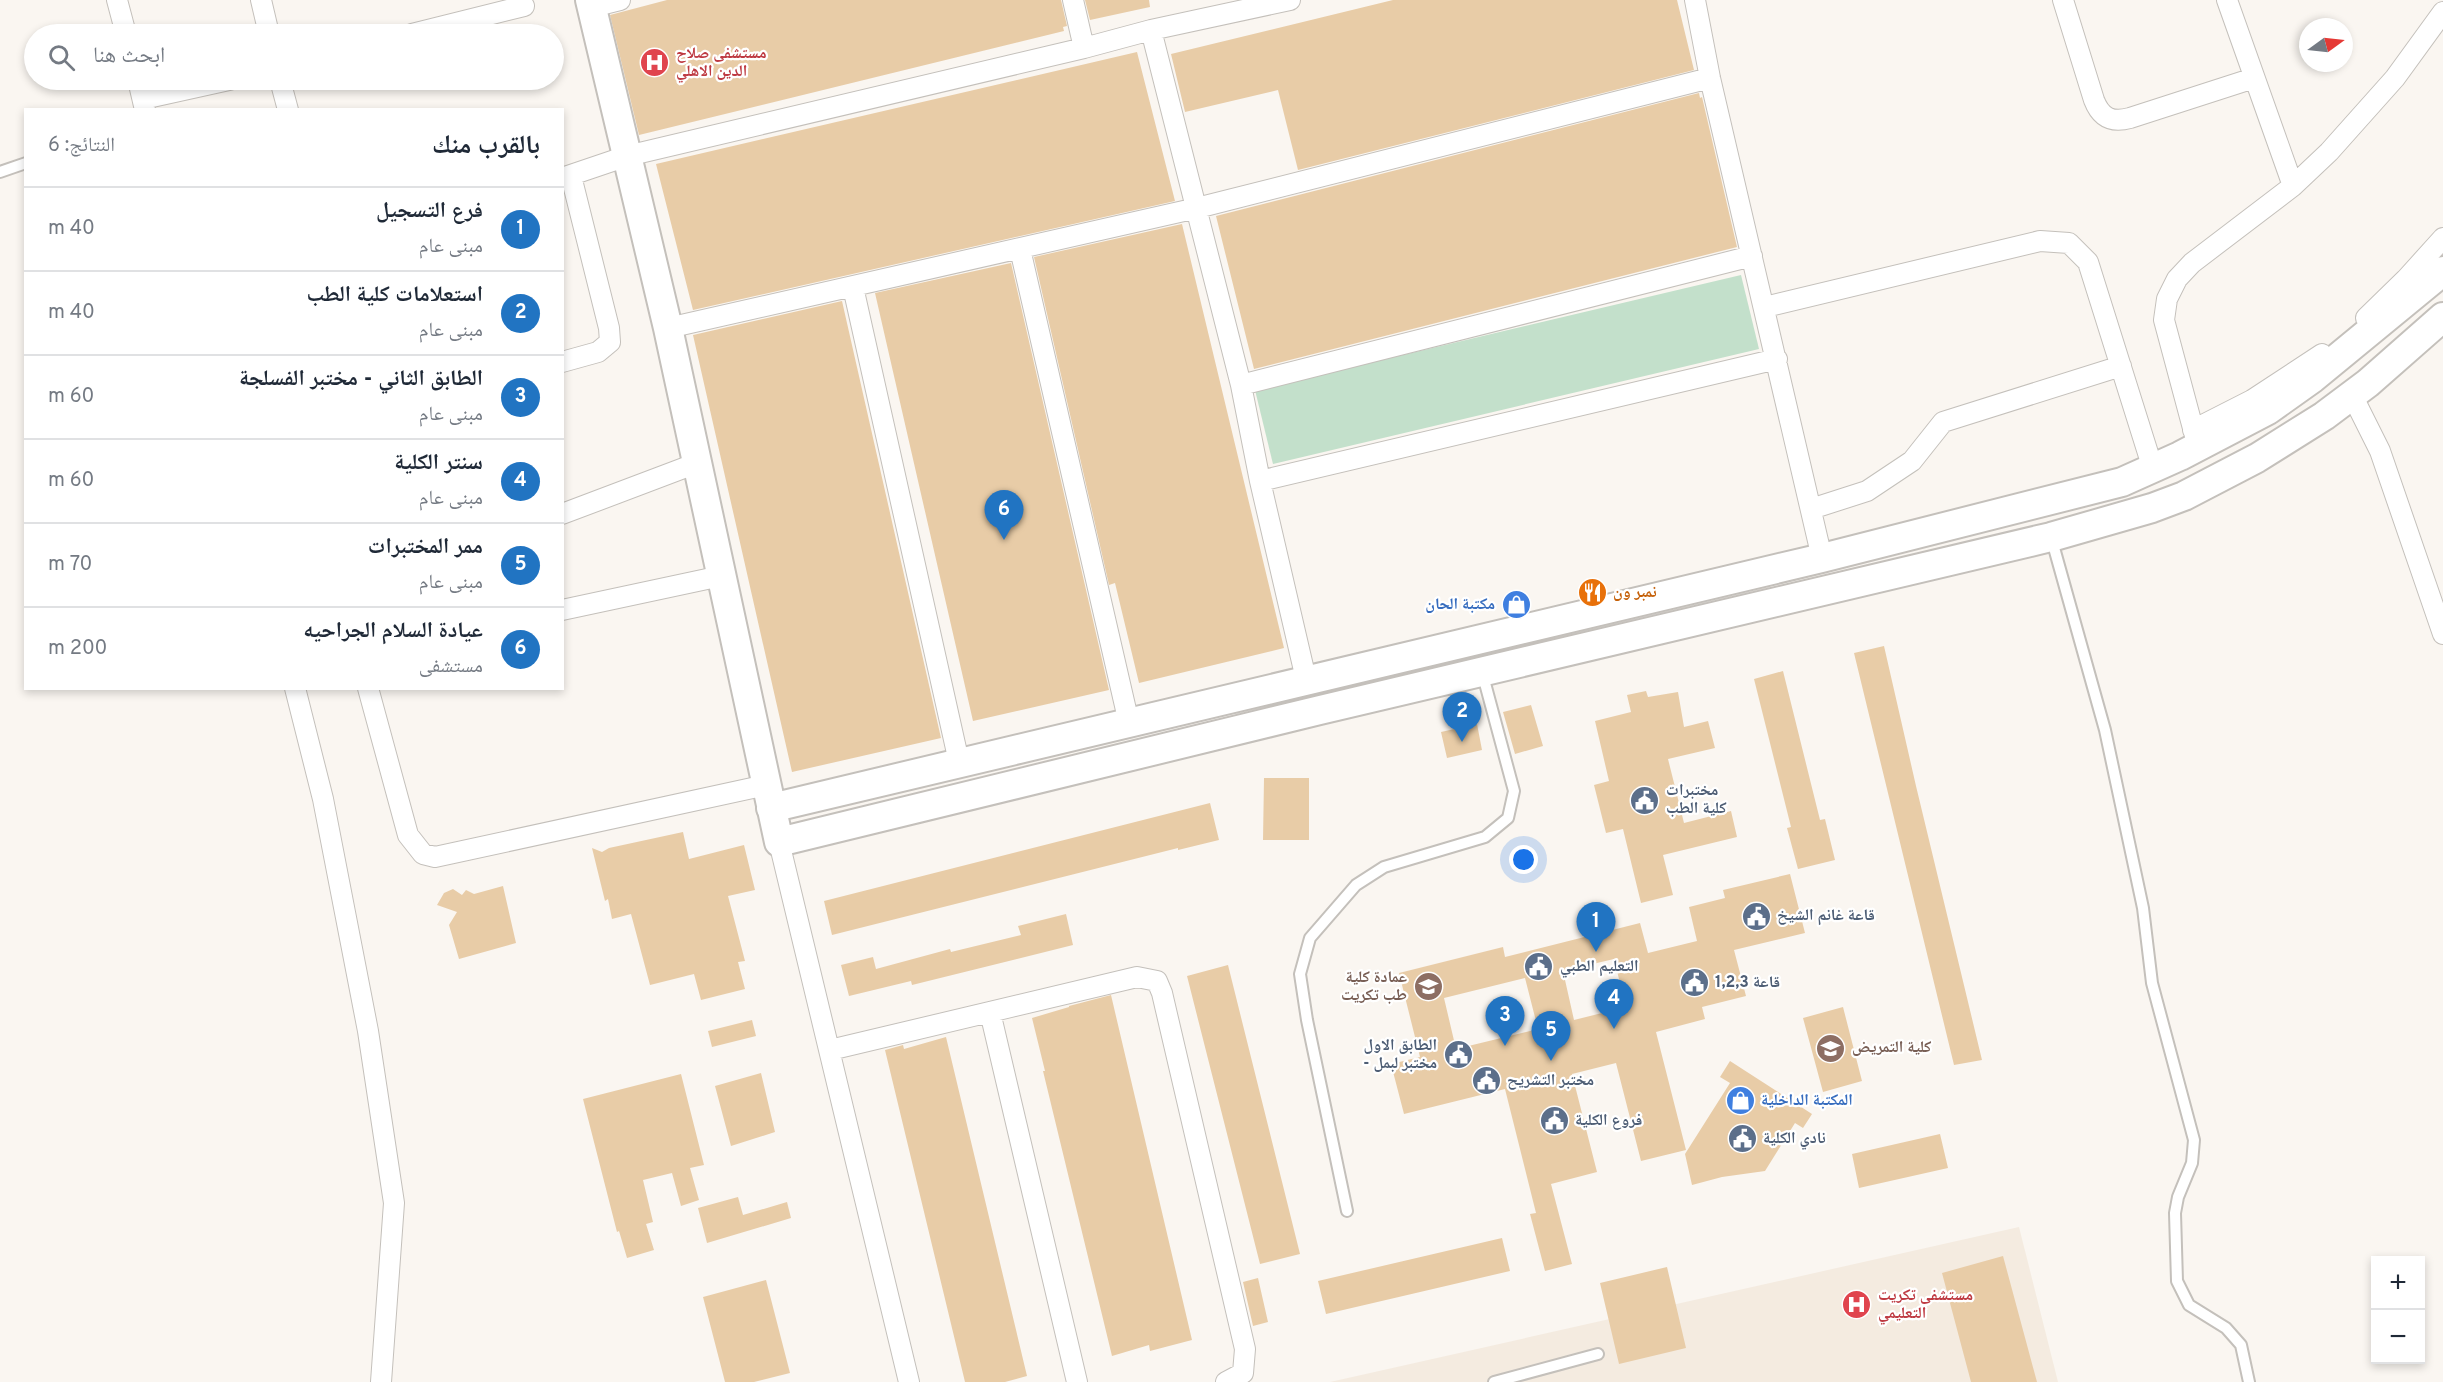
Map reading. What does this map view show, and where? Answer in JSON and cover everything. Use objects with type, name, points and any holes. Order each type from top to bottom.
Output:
[{"type":"street","points":[[117,0],[123,24]]},
{"type":"street","points":[[261,0],[267,24]]},
{"type":"street","points":[[620,0],[591,3],[668,328],[779,843],[909,1382]]},
{"type":"street","points":[[1073,0],[1084,48]]},
{"type":"street","points":[[564,361],[598,352],[610,342],[609,328],[567,177],[627,156],[1084,48],[1223,7],[1290,0]]},
{"type":"street","points":[[1695,0],[1710,78],[1822,558]]},
{"type":"street","points":[[2062,0],[2094,100],[2099,111],[2108,119],[2119,121],[2130,118],[2254,78]]},
{"type":"street","points":[[2227,0],[2293,186]]},
{"type":"street","points":[[452,24],[524,6]]},
{"type":"street","points":[[2196,439],[2164,321],[2167,299],[2176,279],[2192,263],[2293,186],[2363,116],[2395,78],[2443,12]]},
{"type":"street","points":[[1151,30],[1241,385],[1260,481],[1306,679]]},
{"type":"street","points":[[668,328],[1197,208],[1710,78]]},
{"type":"street","points":[[144,104],[194,90]]},
{"type":"street","points":[[283,90],[287,108]]},
{"type":"street","points":[[369,690],[408,835],[423,854],[435,857],[959,762],[1822,558],[2122,482],[2153,469],[2252,400],[2314,361],[2377,308],[2443,238]]},
{"type":"street","points":[[1765,308],[2040,242],[2069,243],[2088,262],[2153,469]]},
{"type":"street","points":[[1020,249],[1129,723]]},
{"type":"street","points":[[1241,385],[1752,256]]},
{"type":"street","points":[[2196,439],[2250,421],[2313,378],[2443,271]]},
{"type":"street","points":[[853,286],[959,762]]},
{"type":"street","points":[[779,843],[2060,534],[2152,508],[2184,496],[2288,440],[2352,395],[2443,316]]},
{"type":"street","points":[[1260,481],[1777,358]]},
{"type":"street","points":[[1811,509],[1868,491],[1912,461],[1943,422],[2121,366]]},
{"type":"street","points":[[2352,395],[2380,451],[2443,634]]},
{"type":"street","points":[[564,513],[697,463]]},
{"type":"street","points":[[2060,534],[2061,497]]},
{"type":"street","points":[[564,610],[721,576]]},
{"type":"street","points":[[1570,617],[1576,649]]},
{"type":"street","points":[[296,690],[323,799],[368,1031],[394,1203],[381,1382]]},
{"type":"street","points":[[830,1050],[1137,977],[1157,981],[1162,993],[1245,1349],[1243,1372],[1226,1382]]},
{"type":"street","points":[[990,1012],[1077,1382]]},
{"type":"lane","points":[[0,172],[24,164]]},
{"type":"lane","points":[[2060,534],[2143,908],[2152,982],[2194,1140],[2192,1163],[2178,1197],[2175,1213],[2177,1281],[2189,1305],[2226,1328],[2241,1345],[2249,1382]]},
{"type":"lane","points":[[1347,1210],[1307,1020],[1300,974],[1310,938],[1356,885],[1384,867],[1485,837],[1508,818],[1514,791],[1482,672]]},
{"type":"lane","points":[[1494,1382],[1598,1354]]},
{"type":"shaded area","name":"مستشفى تكريت التعليمي","points":[[2019,1227],[2058,1382],[1330,1382]]},
{"type":"green space","points":[[1741,275],[1759,349],[1273,464],[1255,390]]},
{"type":"building","points":[[667,0],[1061,0],[1067,26],[1063,27],[1064,31],[639,135],[610,15]]},
{"type":"building","points":[[1085,0],[1149,0],[1150,7],[1090,20]]},
{"type":"building","points":[[1393,0],[1677,0],[1694,70],[1298,170],[1278,90],[1185,112],[1171,54]]},
{"type":"building","points":[[1137,52],[1175,201],[693,310],[656,164]]},
{"type":"building","points":[[1699,93],[1700,98],[1702,97],[1737,247],[1254,369],[1216,216]]},
{"type":"building","points":[[1182,224],[1284,648],[1139,683],[1115,583],[1109,585],[1034,257]]},
{"type":"building","points":[[1011,263],[1109,690],[973,721],[875,293]]},
{"type":"building","points":[[842,301],[941,738],[792,772],[693,335]]},
{"type":"building","points":[[1884,646],[1982,1060],[1954,1065],[1854,653]]},
{"type":"building","points":[[1783,671],[1820,820],[1825,819],[1835,860],[1798,869],[1787,828],[1791,827],[1754,679]]},
{"type":"building","points":[[1646,691],[1648,697],[1678,692],[1684,727],[1708,721],[1715,748],[1668,759],[1684,823],[1731,811],[1737,837],[1663,855],[1673,895],[1641,903],[1623,829],[1606,833],[1594,785],[1609,781],[1595,721],[1631,712],[1627,695]]},
{"type":"building","points":[[1531,705],[1543,746],[1515,754],[1503,712]]},
{"type":"building","points":[[1477,724],[1482,750],[1447,758],[1441,732]]},
{"type":"building","points":[[1264,778],[1309,778],[1309,840],[1263,840]]},
{"type":"building","points":[[1210,803],[1219,840],[1178,850],[1178,848],[832,935],[824,901]]},
{"type":"building","points":[[683,832],[689,859],[744,845],[755,890],[728,896],[745,961],[738,962],[745,989],[701,1000],[694,974],[650,985],[631,914],[612,919],[608,899],[605,901],[592,848],[602,852],[609,848]]},
{"type":"building","points":[[1790,874],[1805,933],[1734,950],[1746,996],[1702,1007],[1705,1019],[1656,1032],[1686,1150],[1641,1161],[1616,1063],[1572,1074],[1597,1172],[1551,1184],[1572,1264],[1545,1271],[1530,1214],[1536,1213],[1505,1089],[1404,1114],[1391,1064],[1420,1057],[1399,973],[1503,947],[1505,957],[1640,923],[1648,953],[1697,941],[1689,907],[1725,898],[1723,890]],"holes":[[[1614,959],[1626,1007],[1574,1020],[1563,971]],[[1525,978],[1538,1029],[1456,1049],[1444,998]]]},
{"type":"building","points":[[503,886],[516,943],[459,959],[449,925],[457,912],[437,905],[444,893],[453,889],[462,895],[466,890],[474,894]]},
{"type":"building","points":[[1066,914],[1073,945],[912,985],[911,981],[849,996],[841,965],[873,957],[876,969],[950,949],[951,952],[1021,935],[1018,926]]},
{"type":"building","points":[[1228,965],[1300,1254],[1260,1264],[1187,976]]},
{"type":"building","points":[[1111,995],[1192,1340],[1150,1351],[1149,1345],[1112,1356],[1032,1018]]},
{"type":"building","points":[[1843,1007],[1862,1081],[1823,1092],[1803,1018]]},
{"type":"building","points":[[752,1020],[756,1036],[712,1047],[708,1031]]},
{"type":"building","points":[[946,1037],[1027,1376],[1005,1382],[965,1382],[885,1050],[903,1045],[904,1049]]},
{"type":"building","points":[[1730,1061],[1812,1114],[1803,1128],[1795,1123],[1765,1171],[1722,1177],[1692,1185],[1685,1154],[1730,1083],[1720,1077]]},
{"type":"building","points":[[761,1073],[775,1132],[731,1146],[715,1086]]},
{"type":"building","points":[[681,1074],[704,1165],[690,1168],[699,1200],[681,1206],[672,1173],[643,1180],[653,1222],[646,1224],[654,1250],[627,1258],[619,1231],[617,1232],[583,1099]]},
{"type":"building","points":[[1940,1134],[1948,1168],[1859,1188],[1852,1154]]},
{"type":"building","points":[[738,1197],[743,1215],[787,1202],[791,1218],[707,1243],[698,1208]]},
{"type":"building","points":[[1502,1238],[1510,1271],[1326,1314],[1318,1281]]},
{"type":"building","points":[[2003,1256],[2037,1382],[1971,1382],[1942,1273]]},
{"type":"building","points":[[1667,1267],[1686,1348],[1619,1364],[1600,1283]]},
{"type":"building","points":[[1258,1278],[1268,1322],[1253,1326],[1243,1282]]},
{"type":"building","points":[[766,1280],[790,1373],[754,1382],[725,1382],[703,1297]]},
{"type":"place","name":"مستشفى صلاح الدين الاهلي","points":[[655,63]]},
{"type":"place","name":"عيادة السلام الجراحيه","points":[[1004,540]]},
{"type":"place","name":"نمبر ون","points":[[1592,593]]},
{"type":"place","name":"مكتبة الحان","points":[[1516,605]]},
{"type":"place","name":"استعلامات كلية الطب","points":[[1462,742]]},
{"type":"place","name":"مختبرات كلية الطب","points":[[1645,800]]},
{"type":"place","name":"قاعة غانم الشيخ","points":[[1756,916]]},
{"type":"place","name":"فرع التسجيل","points":[[1596,952]]},
{"type":"place","name":"التعليم الطبي","points":[[1539,967]]},
{"type":"place","name":"قاعة 1,2,3","points":[[1694,983]]},
{"type":"place","name":"عمادة كلية طب تكريت","points":[[1428,987]]},
{"type":"place","name":"سنتر الكلية","points":[[1614,1029]]},
{"type":"place","name":"الطابق الثاني - مختبر الفسلجة","points":[[1505,1046]]},
{"type":"place","name":"كلية التمريض","points":[[1831,1048]]},
{"type":"place","name":"الطابق الاول - مختبر لبمل","points":[[1458,1055]]},
{"type":"place","name":"ممر المختبرات","points":[[1551,1061]]},
{"type":"place","name":"مختبر التشريح","points":[[1486,1081]]},
{"type":"place","name":"المكتبة الداخلية","points":[[1740,1101]]},
{"type":"place","name":"فروع الكلية","points":[[1554,1121]]},
{"type":"place","name":"نادي الكلية","points":[[1742,1139]]},
{"type":"place","name":"مستشفى تكريت التعليمي","points":[[1857,1305]]}]
